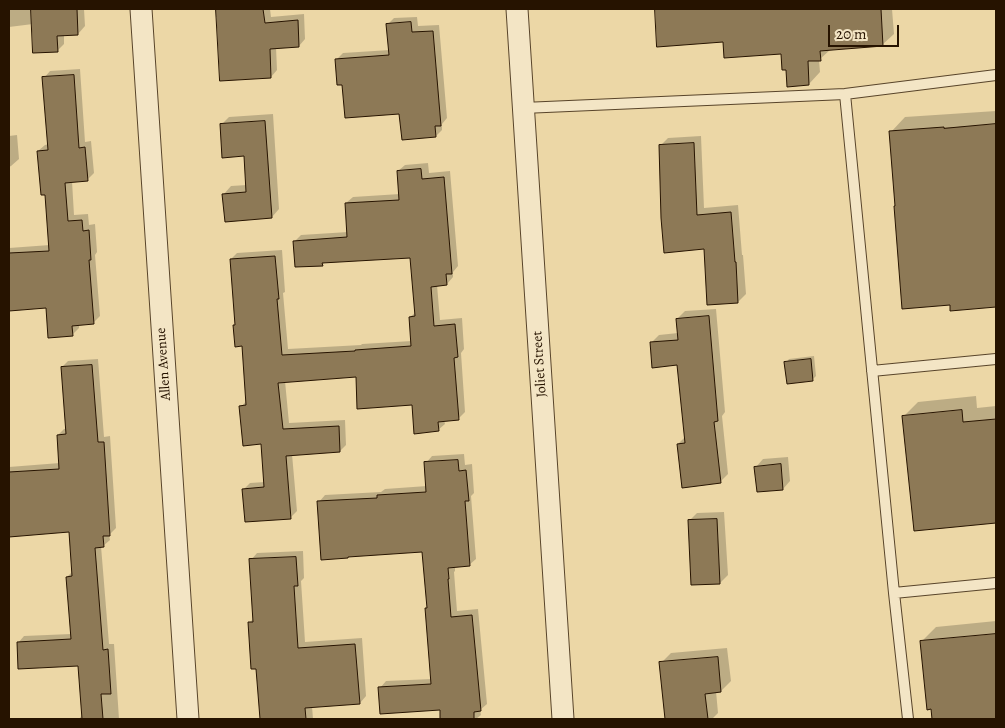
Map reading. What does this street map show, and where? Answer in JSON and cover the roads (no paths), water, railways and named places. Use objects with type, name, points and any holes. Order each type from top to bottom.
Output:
[{"type":"street","name":"Allen Avenue","points":[[141,9],[188,719]]},
{"type":"street","name":"Joliet Street","points":[[516,9],[563,719]]},
{"type":"lane","points":[[523,108],[845,94],[996,75]]},
{"type":"lane","points":[[845,94],[908,719]]},
{"type":"lane","points":[[872,371],[996,359]]},
{"type":"lane","points":[[894,593],[996,583]]}]
